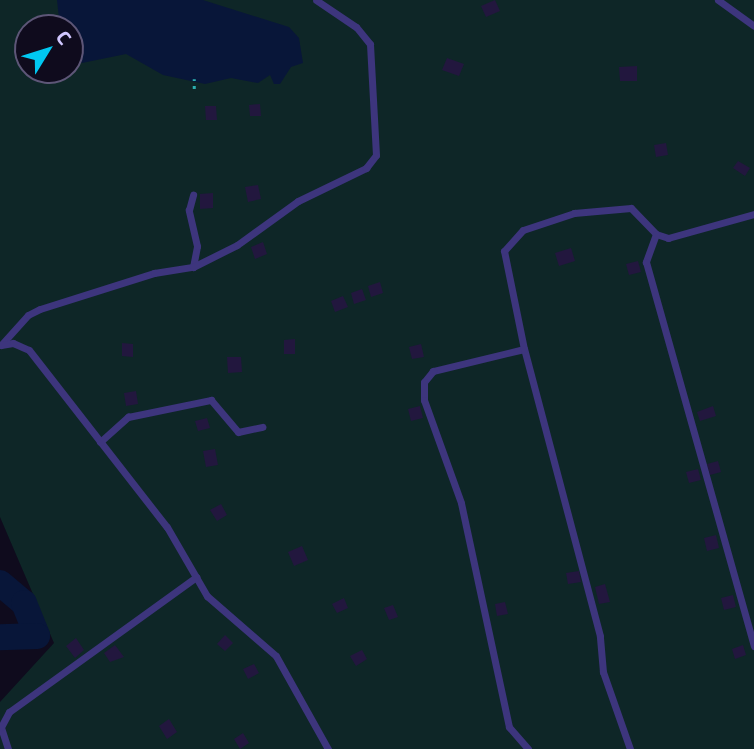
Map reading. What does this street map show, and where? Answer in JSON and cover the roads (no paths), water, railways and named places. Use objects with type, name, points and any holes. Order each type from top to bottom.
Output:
[{"type":"lane","points":[[316,0],[356,27],[370,44],[372,134],[376,155],[366,168],[298,201],[237,245],[193,267],[154,273],[40,309],[28,315],[1,345],[13,343],[29,350],[167,527],[207,596],[276,656],[328,749]]},
{"type":"lane","points":[[718,0],[754,26]]},
{"type":"lane","points":[[193,195],[189,210],[197,246],[193,267]]},
{"type":"lane","points":[[630,749],[603,672],[600,636],[524,349],[504,251],[523,230],[574,213],[631,208],[656,234],[668,238],[754,214]]},
{"type":"lane","points":[[656,234],[646,261],[754,646]]},
{"type":"lane","points":[[524,349],[433,371],[424,382],[424,391],[461,503],[509,727],[528,749]]},
{"type":"lane","points":[[100,442],[128,417],[211,400],[238,432],[262,428]]},
{"type":"lane","points":[[8,749],[1,727],[9,712],[196,577]]},
{"type":"water","points":[[57,0],[203,0],[289,27],[299,38],[303,63],[291,67],[280,84],[274,84],[270,75],[258,83],[231,78],[205,84],[163,75],[126,54],[84,63],[84,14],[58,14]]},
{"type":"waterway","points":[[0,583],[24,603],[37,636],[0,637]]}]
